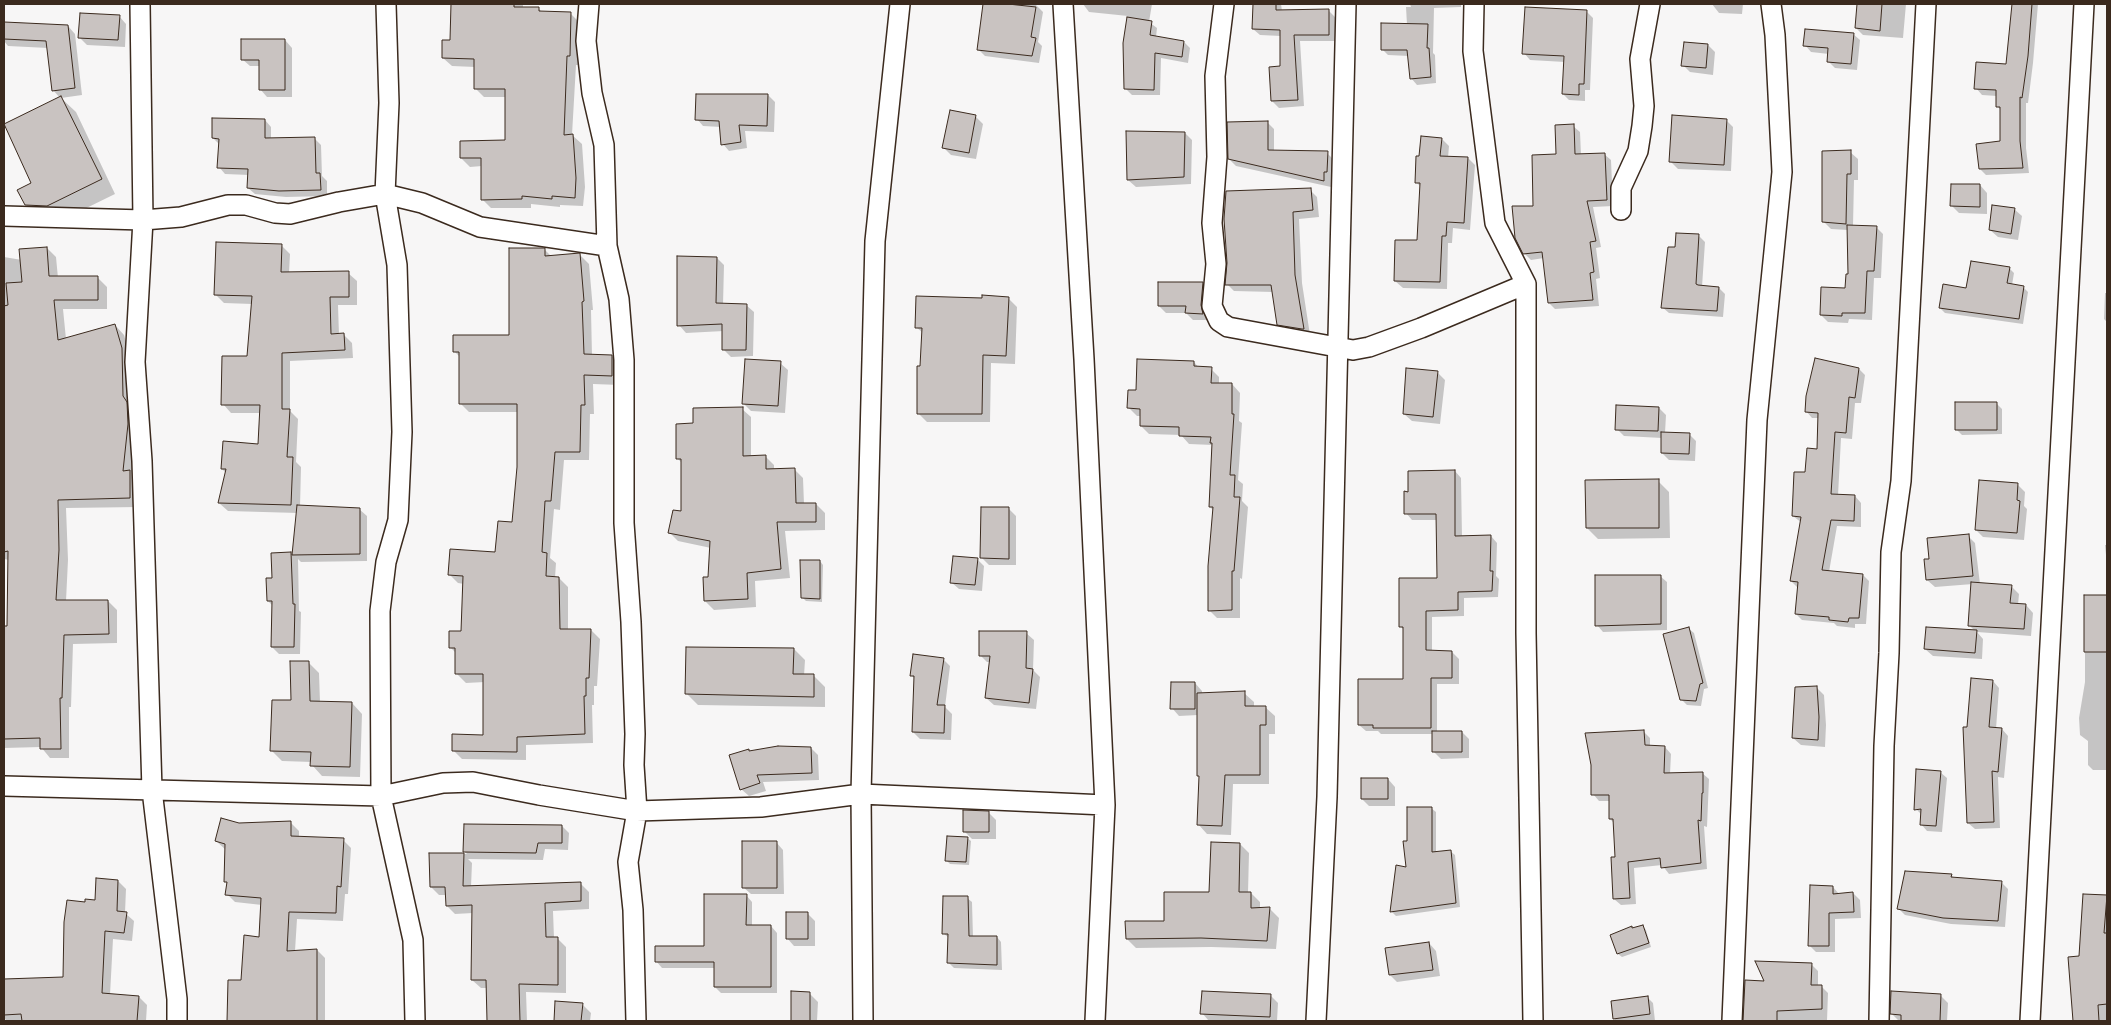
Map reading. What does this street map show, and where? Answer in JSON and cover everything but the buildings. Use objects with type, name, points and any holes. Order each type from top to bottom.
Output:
[{"type":"street","points":[[140,4],[143,220],[135,362],[142,461],[152,790],[177,999],[176,1021]]},
{"type":"street","points":[[386,4],[389,103],[385,194],[397,265],[402,432],[398,520],[386,562],[380,611],[381,796],[413,940],[415,1021]]},
{"type":"street","points":[[589,4],[586,41],[592,94],[604,145],[607,246],[618,299],[624,360],[624,522],[631,622],[635,734],[634,765],[637,810],[628,862],[633,910],[636,1021]]},
{"type":"street","points":[[863,1021],[861,794],[875,241],[900,4]]},
{"type":"street","points":[[1062,4],[1084,349],[1105,805],[1095,1021]]},
{"type":"street","points":[[1224,4],[1214,76],[1217,157],[1212,223],[1216,264],[1212,306],[1218,321],[1228,327],[1339,349],[1354,350],[1369,347],[1526,284]]},
{"type":"street","points":[[1316,1021],[1327,797],[1346,4]]},
{"type":"street","points":[[1474,4],[1473,51],[1494,223],[1526,284],[1526,633],[1533,1021]]},
{"type":"street","points":[[1621,210],[1621,188],[1638,151],[1642,126],[1644,106],[1640,59],[1650,4]]},
{"type":"street","points":[[1732,1021],[1757,420],[1782,172],[1775,35],[1771,4]]},
{"type":"street","points":[[1879,1021],[1884,746],[1890,634],[1891,552],[1901,482],[1926,4]]},
{"type":"street","points":[[2030,1021],[2084,4]]},
{"type":"street","points":[[4,216],[143,220],[181,216],[228,205],[246,205],[275,213],[290,214],[339,202],[385,194],[422,203],[480,228],[607,246]]},
{"type":"street","points":[[4,786],[381,796],[443,783],[473,782],[539,795],[637,810],[761,807],[861,794],[1105,805]]}]
